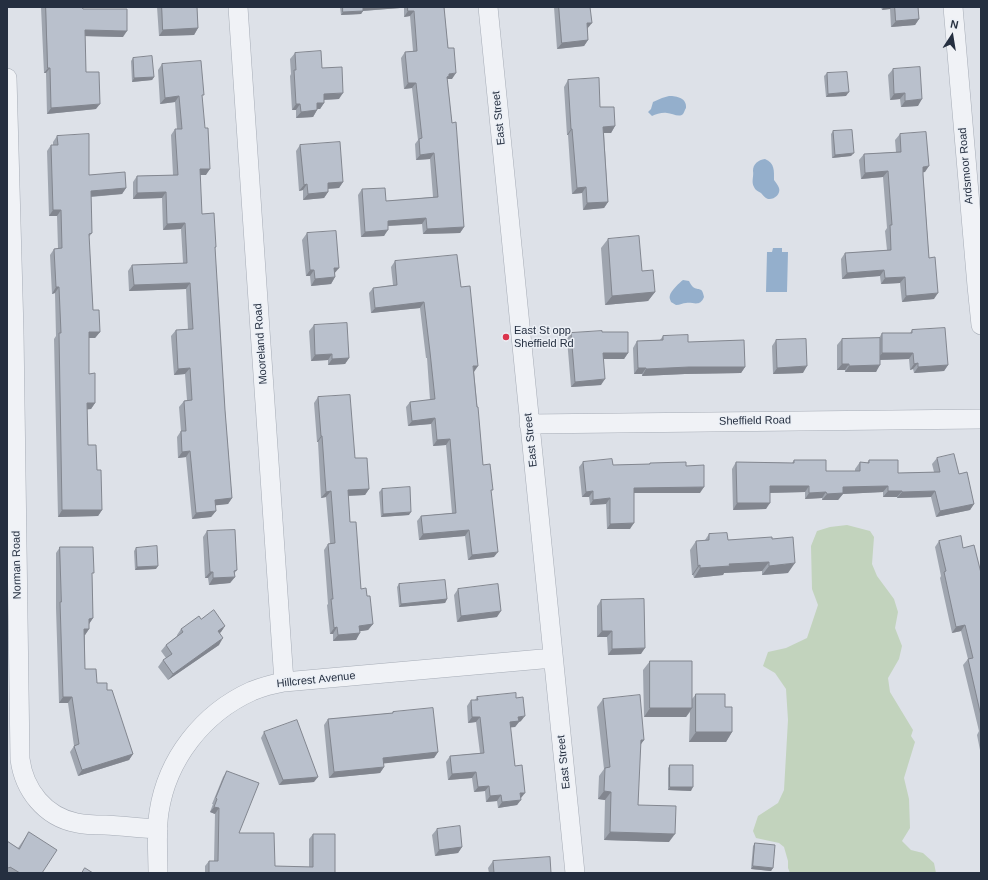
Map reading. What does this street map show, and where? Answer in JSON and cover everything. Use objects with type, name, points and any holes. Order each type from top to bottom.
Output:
[{"type":"street","name":"Mooreland Road","points":[[238,7],[284,682]]},
{"type":"street","name":"East Street","points":[[488,7],[575,873]]},
{"type":"street","name":"Ardsmoor Road","points":[[953,7],[981,325]]},
{"type":"street","name":"Norman Road","points":[[7,78],[14,332],[21,766],[25,779],[35,798],[45,808],[57,816],[77,823],[158,829]]},
{"type":"street","name":"Sheffield Road","points":[[529,424],[981,419]]},
{"type":"street","name":"Hillcrest Avenue","points":[[158,873],[159,812],[162,797],[173,767],[190,739],[200,727],[225,706],[238,698],[253,691],[284,682],[553,658]]},
{"type":"green space","points":[[847,525],[870,531],[874,537],[872,564],[877,576],[894,599],[898,612],[895,628],[902,646],[899,659],[888,678],[890,692],[913,730],[911,736],[915,742],[904,778],[909,799],[910,828],[902,841],[911,850],[923,853],[934,863],[936,873],[790,873],[784,847],[779,843],[756,838],[753,831],[758,816],[778,803],[784,790],[788,720],[786,689],[775,673],[763,666],[768,652],[786,648],[807,638],[818,605],[812,589],[811,546],[817,531],[830,527]]},
{"type":"water","points":[[669,96],[681,98],[685,102],[686,108],[683,114],[677,115],[664,113],[652,116],[648,112],[651,109],[653,102]]},
{"type":"water","points":[[765,159],[772,165],[774,170],[774,180],[779,190],[773,199],[766,198],[756,190],[753,183],[753,171],[755,164],[760,160]]},
{"type":"water","points":[[773,248],[782,248],[782,252],[788,252],[787,292],[766,292],[767,252],[772,252]]},
{"type":"water","points":[[683,280],[689,281],[693,287],[702,291],[704,297],[701,302],[676,305],[671,302],[671,293]]},
{"type":"building","points":[[46,7],[127,9],[127,31],[85,30],[86,72],[99,72],[100,104],[51,108]]},
{"type":"building","points":[[162,7],[197,7],[198,28],[163,30]]},
{"type":"building","points":[[343,7],[374,7],[363,8],[363,11],[343,12]]},
{"type":"building","points":[[408,7],[444,7],[448,48],[454,48],[456,73],[449,74],[447,77],[452,123],[456,122],[464,227],[427,229],[426,218],[388,221],[388,230],[365,232],[362,189],[385,188],[386,201],[438,197],[434,153],[420,155],[419,139],[422,138],[416,83],[408,83],[405,52],[417,51],[414,11],[408,11]]},
{"type":"building","points":[[559,7],[590,7],[592,23],[587,23],[588,40],[562,43]]},
{"type":"building","points":[[895,7],[918,7],[919,19],[896,21]]},
{"type":"building","points":[[321,51],[322,68],[342,67],[343,93],[324,94],[324,103],[317,103],[317,110],[301,112],[300,104],[296,104],[294,70],[296,70],[295,53]]},
{"type":"building","points":[[152,56],[154,77],[134,78],[133,58]]},
{"type":"building","points":[[201,61],[204,95],[202,95],[205,128],[208,128],[210,169],[200,169],[202,214],[214,213],[225,410],[232,498],[215,500],[216,511],[196,513],[190,451],[182,452],[181,431],[186,431],[184,401],[192,400],[190,368],[178,369],[176,330],[193,329],[190,283],[134,285],[132,265],[187,263],[185,223],[167,224],[166,192],[137,193],[137,176],[178,175],[175,129],[182,129],[179,96],[165,98],[162,64]]},
{"type":"building","points":[[920,67],[922,99],[905,101],[905,93],[894,94],[893,69]]},
{"type":"building","points":[[847,72],[849,92],[828,94],[827,73]]},
{"type":"building","points":[[599,78],[600,107],[614,107],[615,126],[603,127],[608,202],[587,203],[586,187],[577,188],[568,80]]},
{"type":"building","points":[[852,130],[854,153],[835,155],[833,131]]},
{"type":"building","points":[[926,132],[929,166],[923,167],[923,175],[929,258],[935,257],[938,293],[906,296],[905,277],[885,278],[884,270],[847,273],[845,253],[891,250],[890,225],[892,225],[888,171],[865,173],[864,154],[901,152],[900,134]]},
{"type":"building","points":[[89,134],[89,175],[125,172],[126,188],[91,191],[92,233],[89,234],[93,310],[99,310],[100,332],[89,332],[89,374],[95,373],[95,403],[87,403],[88,445],[96,445],[97,470],[101,470],[102,510],[62,510],[59,333],[61,333],[59,287],[56,287],[54,249],[62,248],[61,210],[53,210],[51,145],[58,145],[57,136]]},
{"type":"building","points":[[340,142],[343,182],[328,183],[328,192],[308,194],[307,184],[304,185],[300,145]]},
{"type":"building","points":[[336,231],[339,268],[334,268],[335,277],[315,279],[314,270],[310,270],[307,233]]},
{"type":"building","points":[[639,236],[642,271],[653,270],[655,292],[612,296],[608,239]]},
{"type":"building","points":[[457,255],[461,287],[470,286],[478,366],[473,366],[483,465],[490,464],[493,490],[491,490],[498,552],[472,555],[469,530],[423,534],[421,516],[456,513],[450,439],[437,440],[435,418],[412,421],[410,402],[435,399],[424,302],[375,308],[373,288],[397,285],[395,261]]},
{"type":"building","points":[[347,323],[349,358],[332,359],[332,354],[315,355],[314,325]]},
{"type":"building","points":[[945,328],[948,365],[918,367],[918,363],[914,364],[913,353],[882,353],[882,333],[912,333],[912,330]]},
{"type":"building","points":[[602,331],[628,332],[628,353],[603,353],[605,379],[575,382],[571,333]]},
{"type":"building","points":[[688,335],[688,342],[744,340],[745,367],[638,368],[637,341],[663,340],[663,336]]},
{"type":"building","points":[[880,338],[880,365],[849,366],[849,364],[842,364],[842,339]]},
{"type":"building","points":[[806,339],[807,366],[777,368],[776,340]]},
{"type":"building","points":[[350,395],[355,458],[367,458],[369,489],[348,490],[350,522],[356,522],[361,589],[366,588],[367,596],[370,596],[373,624],[359,626],[360,633],[338,635],[337,627],[334,628],[328,544],[335,543],[331,491],[326,492],[318,397]]},
{"type":"building","points":[[954,454],[959,474],[967,472],[974,504],[940,511],[935,491],[888,491],[888,486],[843,487],[843,493],[827,494],[826,492],[809,493],[809,486],[770,486],[770,503],[737,503],[736,462],[794,463],[794,460],[826,460],[826,471],[860,471],[860,462],[869,463],[869,460],[898,460],[898,473],[940,472],[937,458]]},
{"type":"building","points":[[612,459],[613,465],[686,462],[686,466],[704,465],[704,487],[634,488],[634,523],[610,524],[610,498],[593,500],[593,491],[586,492],[583,462]]},
{"type":"building","points":[[410,487],[411,512],[383,514],[382,489]]},
{"type":"building","points":[[235,530],[237,570],[234,571],[235,577],[213,578],[213,572],[210,572],[207,531]]},
{"type":"building","points":[[727,533],[728,540],[793,537],[795,563],[769,566],[769,562],[729,564],[730,566],[700,568],[700,565],[698,566],[696,541],[709,540],[709,534]]},
{"type":"building","points":[[961,536],[963,548],[974,545],[981,573],[981,716],[968,659],[973,658],[965,625],[956,627],[939,541]]},
{"type":"building","points":[[157,546],[158,566],[137,567],[136,548]]},
{"type":"building","points":[[60,547],[93,547],[93,618],[89,619],[89,629],[84,629],[85,669],[96,669],[97,683],[107,683],[107,690],[112,690],[133,754],[82,770],[74,746],[79,744],[72,697],[63,697]]},
{"type":"building","points":[[445,580],[447,599],[401,604],[399,584]]},
{"type":"building","points":[[498,584],[501,611],[461,616],[458,589]]},
{"type":"building","points":[[644,599],[645,648],[612,649],[612,631],[602,631],[601,600]]},
{"type":"building","points":[[214,610],[225,626],[218,631],[223,638],[173,674],[163,660],[172,654],[166,645],[183,632],[181,629],[199,616],[201,619]]},
{"type":"building","points":[[650,661],[692,661],[692,708],[650,708]]},
{"type":"building","points":[[516,693],[516,698],[523,697],[525,716],[518,717],[519,721],[510,722],[515,766],[522,765],[525,793],[520,793],[521,800],[502,802],[501,795],[490,796],[489,786],[478,787],[476,772],[452,774],[450,756],[484,753],[480,717],[472,717],[471,700],[478,700],[477,697]]},
{"type":"building","points":[[696,694],[725,694],[725,707],[732,707],[732,732],[696,732]]},
{"type":"building","points":[[640,695],[644,740],[641,740],[638,805],[676,806],[675,834],[610,832],[611,792],[604,791],[605,768],[610,767],[603,699]]},
{"type":"building","points":[[433,708],[438,752],[383,758],[384,767],[334,772],[328,719]]},
{"type":"building","points":[[297,720],[318,777],[283,780],[264,732]]},
{"type":"building","points":[[670,765],[693,765],[693,787],[670,787]]},
{"type":"building","points":[[227,771],[259,783],[239,833],[274,833],[275,866],[313,867],[313,834],[335,834],[335,873],[209,873],[209,861],[218,861],[219,808],[214,807]]},
{"type":"building","points":[[460,826],[462,847],[439,850],[437,829]]},
{"type":"building","points":[[29,832],[57,850],[42,873],[20,873],[10,867],[7,867],[7,841],[19,849]]},
{"type":"building","points":[[755,843],[775,845],[773,868],[753,866]]},
{"type":"building","points":[[550,857],[551,873],[494,873],[493,861]]},
{"type":"building","points":[[85,868],[93,873],[82,873]]},
{"type":"place","name":"East St opp Sheffield Rd","points":[[506,337]]}]
